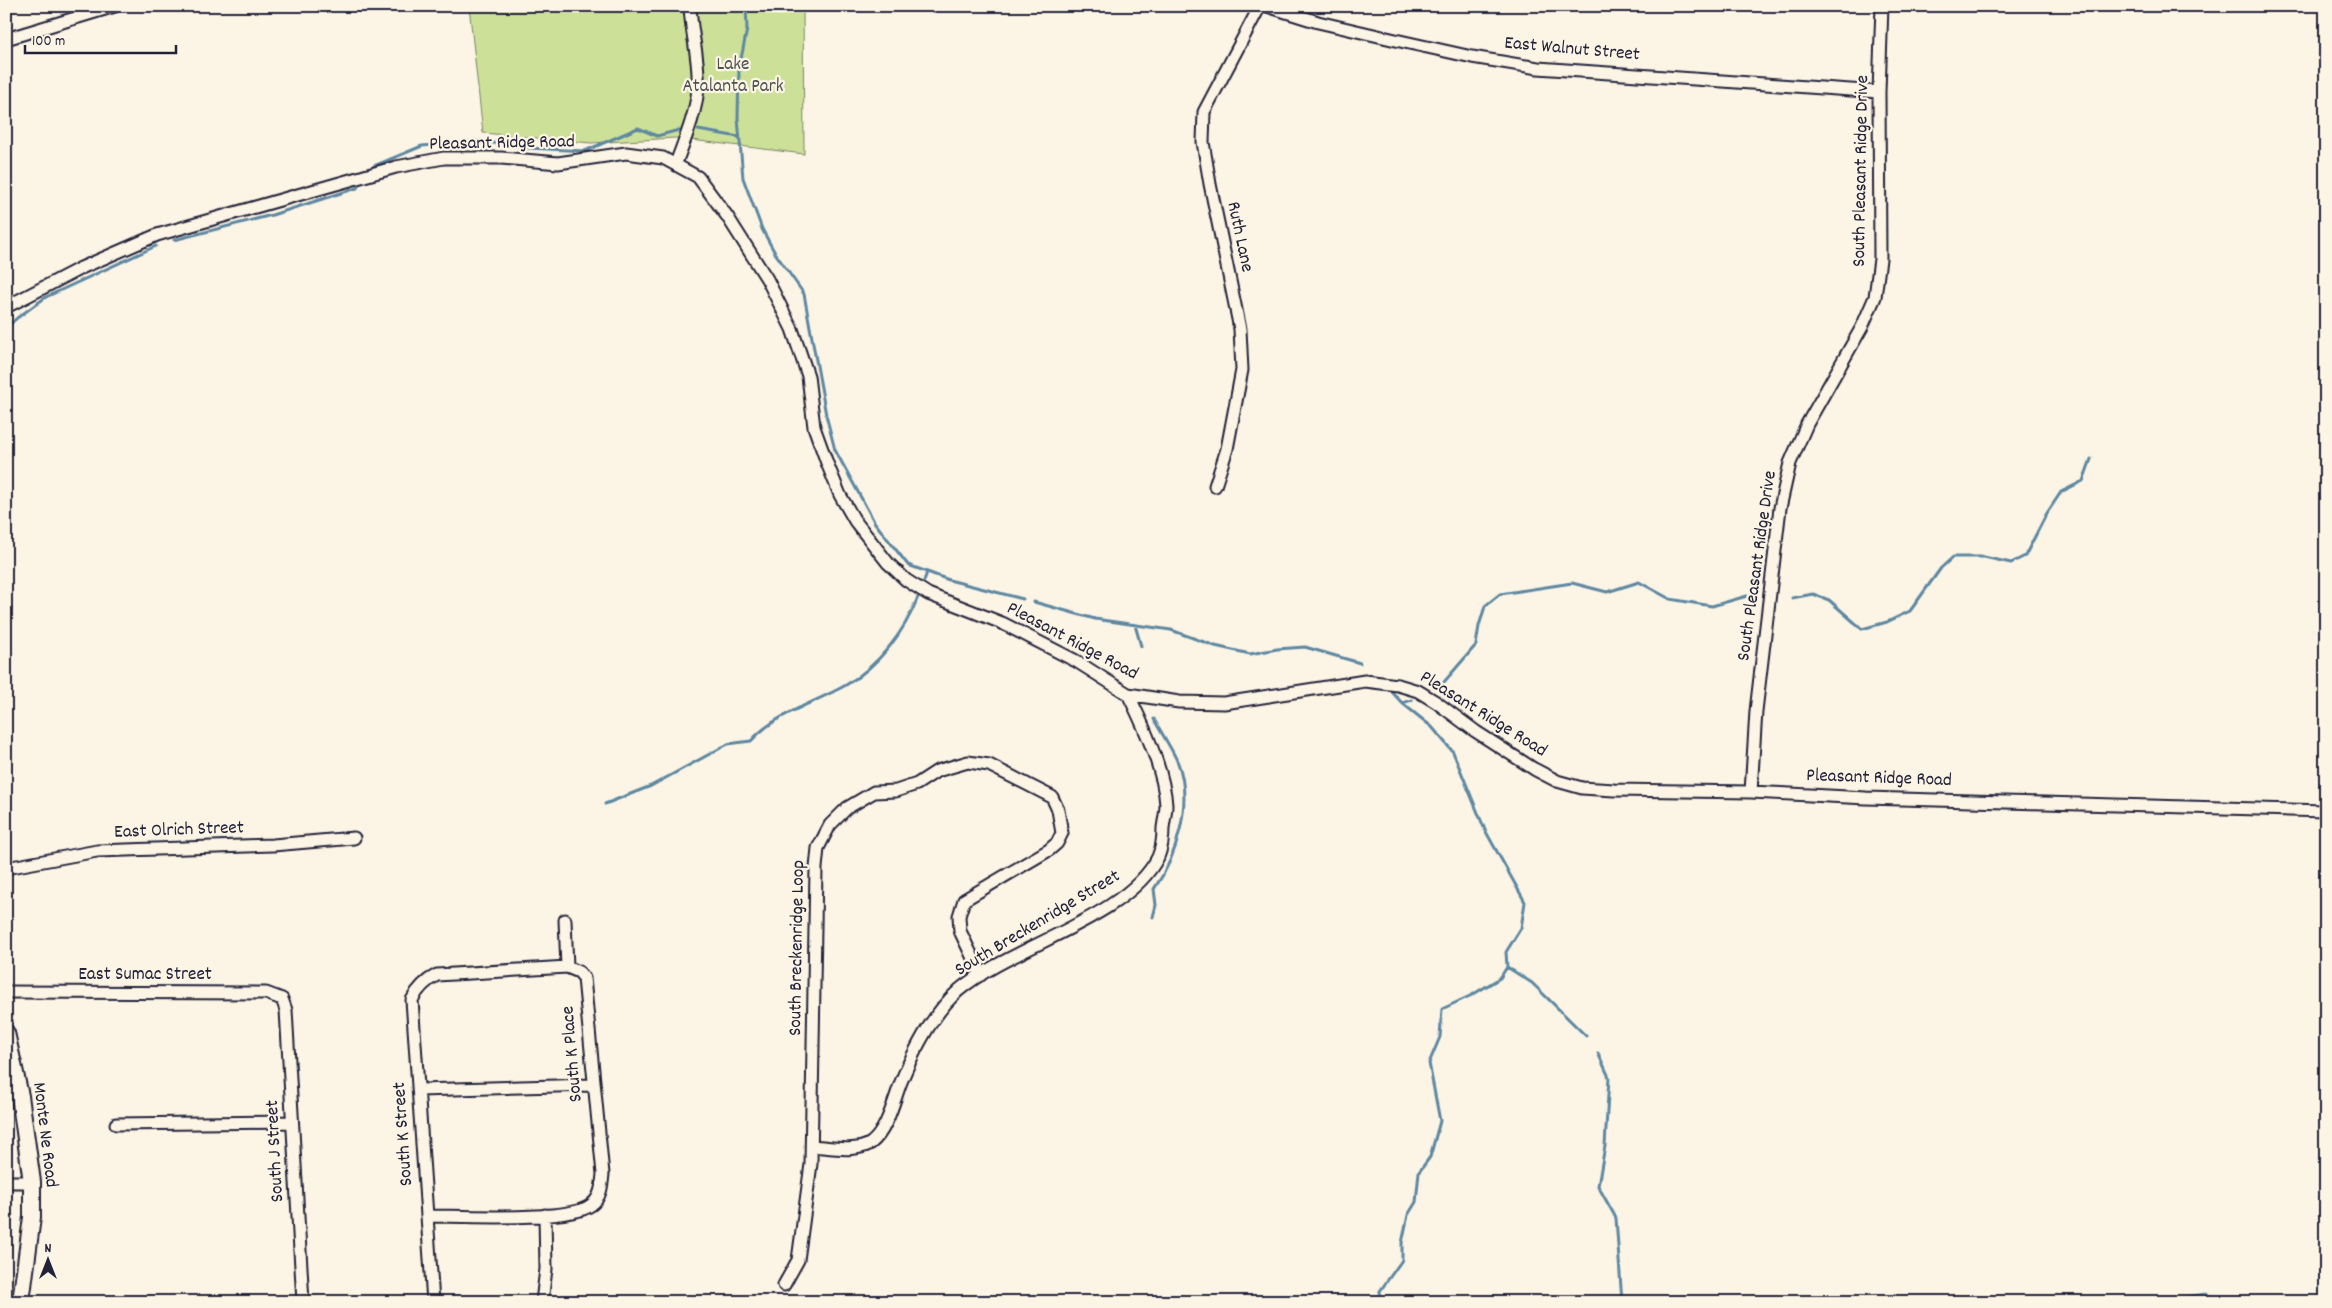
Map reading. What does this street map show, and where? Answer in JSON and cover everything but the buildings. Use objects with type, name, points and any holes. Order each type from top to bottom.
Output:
[{"type":"street","points":[[6,39],[115,6]]},
{"type":"street","points":[[676,163],[693,117],[698,88],[696,49],[690,6]]},
{"type":"street","name":"Ruth Lane","points":[[1215,486],[1227,449],[1242,370],[1240,329],[1204,150],[1204,112],[1260,6]]},
{"type":"street","name":"East Walnut Street","points":[[1267,6],[1356,31],[1472,57],[1538,68],[1879,92]]},
{"type":"street","name":"South Pleasant Ridge Drive","points":[[1751,792],[1756,711],[1780,508],[1790,463],[1807,424],[1862,327],[1875,297],[1880,259],[1879,92],[1882,6]]},
{"type":"street","name":"Pleasant Ridge Road","points":[[6,307],[81,268],[157,235],[396,167],[444,158],[501,158],[558,163],[626,153],[663,158],[676,163],[698,177],[727,216],[768,279],[792,329],[808,376],[814,427],[830,471],[855,521],[888,563],[906,580],[928,594],[1002,623],[1076,661],[1128,694],[1179,702],[1224,704],[1365,681],[1398,685],[1424,695],[1514,757],[1557,780],[1582,788],[2326,811]]},
{"type":"street","name":"South Breckenridge Street","points":[[812,1146],[860,1147],[872,1142],[890,1115],[911,1059],[941,1009],[959,991],[981,975],[1111,905],[1141,882],[1158,857],[1166,806],[1153,752],[1128,694]]},
{"type":"street","name":"South Breckenridge Loop","points":[[784,1285],[798,1260],[812,1146],[816,868],[818,848],[830,825],[847,808],[874,792],[896,791],[917,784],[937,771],[968,762],[988,765],[1052,797],[1058,810],[1062,833],[1057,843],[1049,850],[964,900],[958,916],[960,931],[981,975]]},
{"type":"street","name":"East Olrich Street","points":[[6,868],[97,852],[273,845],[354,838]]},
{"type":"street","points":[[565,920],[567,968]]},
{"type":"street","name":"South K Street","points":[[432,1302],[428,1216],[412,1000],[418,989],[437,975],[567,968]]},
{"type":"street","name":"South K Place","points":[[545,1216],[577,1212],[592,1204],[600,1194],[603,1174],[584,978],[579,972],[567,968]]},
{"type":"street","name":"East Sumac Street","points":[[6,992],[266,993],[282,999]]},
{"type":"street","name":"South J Street","points":[[282,999],[286,1010],[303,1302]]},
{"type":"street","name":"Monte Ne Road","points":[[6,1033],[20,1096],[32,1182],[32,1217],[20,1302]]},
{"type":"street","points":[[419,1090],[593,1085]]},
{"type":"street","points":[[116,1124],[292,1122]]},
{"type":"street","points":[[6,1182],[32,1182]]},
{"type":"street","points":[[428,1216],[545,1216],[546,1269],[542,1302]]},
{"type":"green space","name":"Lake Atalanta Park","points":[[469,6],[803,6],[804,154],[675,138],[591,143],[483,133]]},
{"type":"water","points":[[2206,1293],[2226,1302],[2182,1302],[2187,1296]]},
{"type":"waterway","points":[[746,6],[747,29],[739,69],[738,118],[743,178],[762,229],[775,253],[804,294],[826,415],[835,450],[875,523],[908,565],[949,580],[1023,599]]},
{"type":"waterway","points":[[374,166],[422,146],[479,141],[529,148],[585,151],[638,128],[657,136],[679,130]]},
{"type":"waterway","points":[[698,130],[739,137]]},
{"type":"waterway","points":[[174,240],[272,215],[357,188],[359,185]]},
{"type":"waterway","points":[[6,328],[46,297],[156,246]]},
{"type":"waterway","points":[[1792,598],[1813,594],[1829,600],[1862,629],[1887,622],[1910,611],[1941,568],[1953,557],[1984,557],[2011,563],[2025,556],[2047,513],[2061,492],[2083,481],[2091,459]]},
{"type":"waterway","points":[[924,581],[927,572]]},
{"type":"waterway","points":[[1444,682],[1476,645],[1485,606],[1500,594],[1572,583],[1607,592],[1639,582],[1670,599],[1712,606],[1747,596]]},
{"type":"waterway","points":[[605,804],[651,786],[728,744],[751,741],[772,723],[846,685],[880,658],[898,635],[918,597]]},
{"type":"waterway","points":[[1034,602],[1095,619],[1171,630],[1215,646],[1250,654],[1277,649],[1305,647],[1360,663]]},
{"type":"waterway","points":[[1135,625],[1141,646]]},
{"type":"waterway","points":[[1381,1302],[1380,1291],[1402,1260],[1402,1243],[1408,1215],[1416,1202],[1419,1172],[1430,1157],[1440,1121],[1429,1063],[1440,1037],[1442,1009],[1472,995],[1500,978],[1507,967],[1506,952],[1521,928],[1525,902],[1485,830],[1453,752],[1432,727],[1402,703],[1392,692]]},
{"type":"waterway","points":[[1402,703],[1412,700]]},
{"type":"waterway","points":[[1153,917],[1156,905],[1154,889],[1170,861],[1176,845],[1183,812],[1184,795],[1178,763],[1154,719]]},
{"type":"waterway","points":[[1507,967],[1532,983],[1586,1036]]},
{"type":"waterway","points":[[1598,1053],[1609,1077],[1605,1146],[1598,1186],[1616,1218],[1622,1302]]}]
